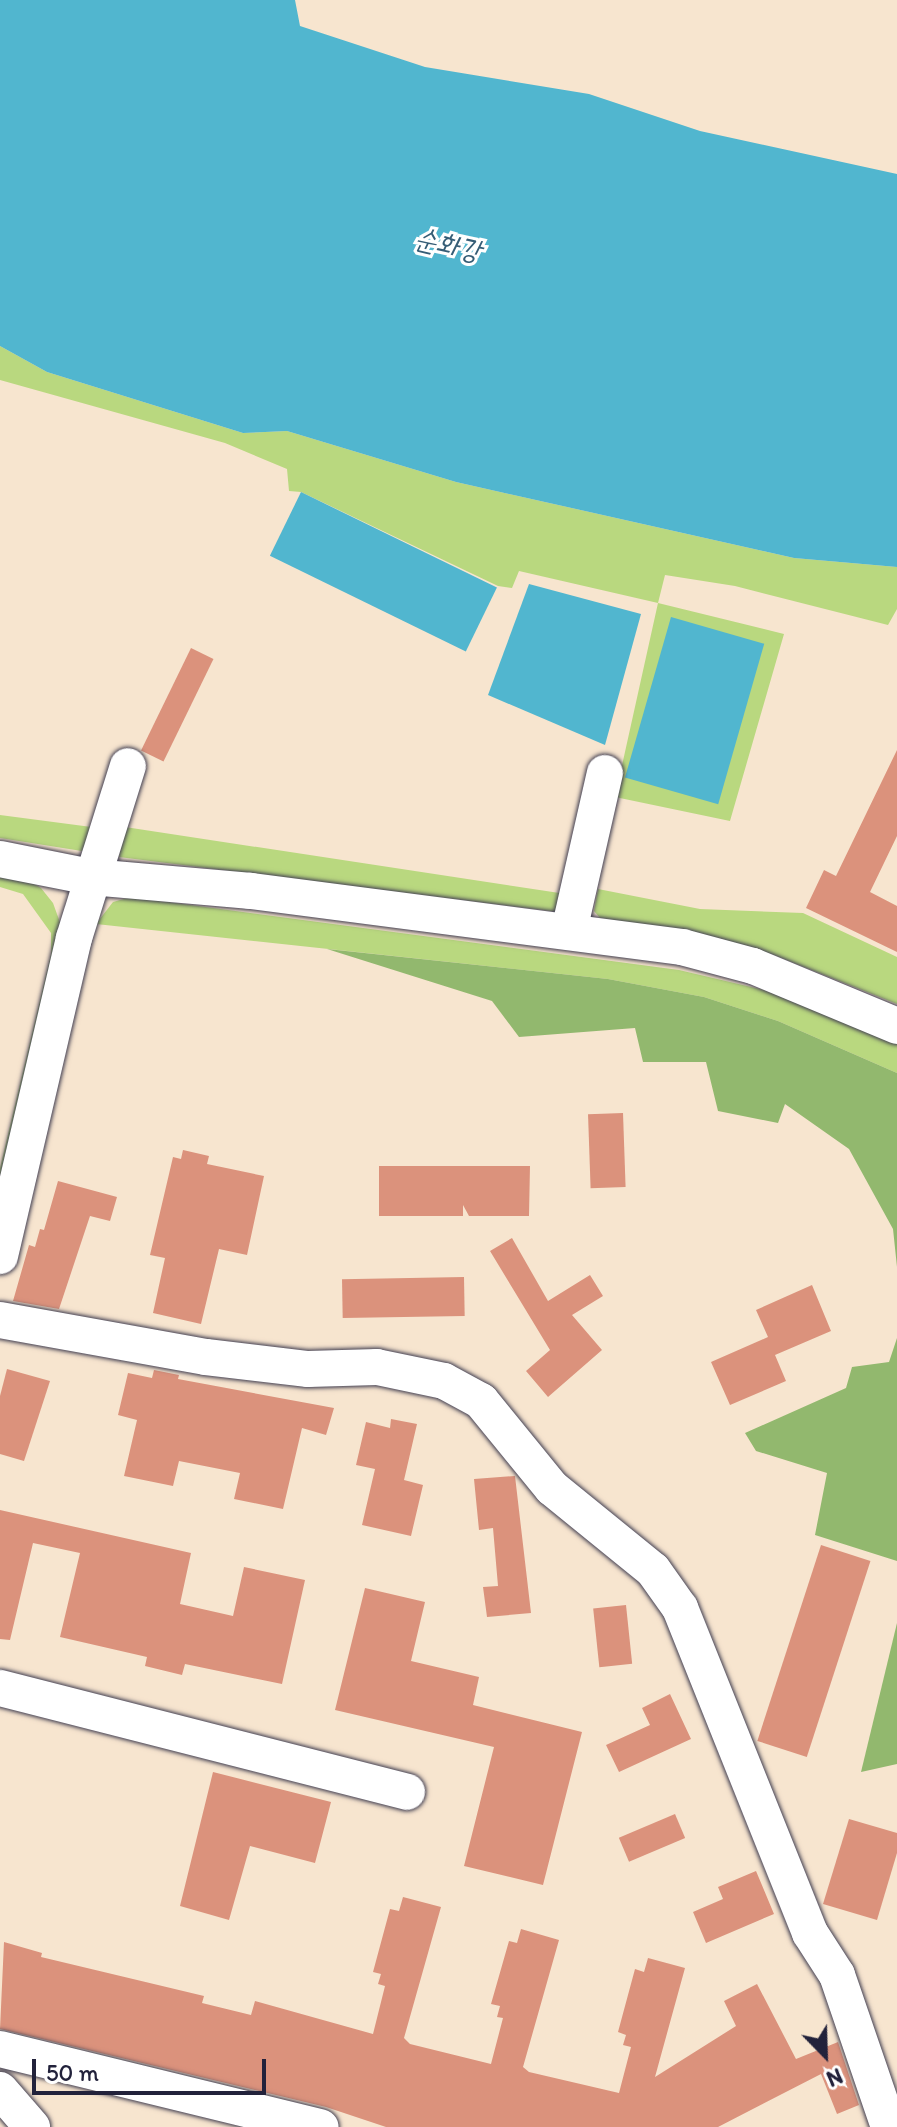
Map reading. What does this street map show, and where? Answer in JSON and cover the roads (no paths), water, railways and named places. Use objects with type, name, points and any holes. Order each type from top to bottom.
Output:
[{"type":"street","points":[[0,1256],[91,877],[128,766]]},
{"type":"street","points":[[569,931],[605,773]]},
{"type":"street","points":[[0,859],[91,877],[251,891],[682,947],[753,966],[897,1026]]},
{"type":"street","points":[[0,1320],[206,1357],[308,1369],[377,1367],[444,1381],[481,1401],[552,1488],[653,1570],[680,1608],[810,1933],[837,1975],[889,2127]]},
{"type":"street","points":[[0,1688],[407,1792]]},
{"type":"street","points":[[0,2049],[321,2127]]},
{"type":"street","points":[[0,2090],[32,2127]]},
{"type":"water","name":"순화강","points":[[0,0],[295,0],[300,26],[425,67],[589,94],[700,131],[897,174],[897,567],[794,558],[456,482],[287,431],[243,433],[47,372],[0,346]]},
{"type":"water","points":[[301,492],[497,588],[466,651],[270,556]]},
{"type":"water","points":[[529,584],[641,614],[605,745],[488,695]]},
{"type":"water","points":[[671,617],[764,644],[718,804],[625,778]]}]
